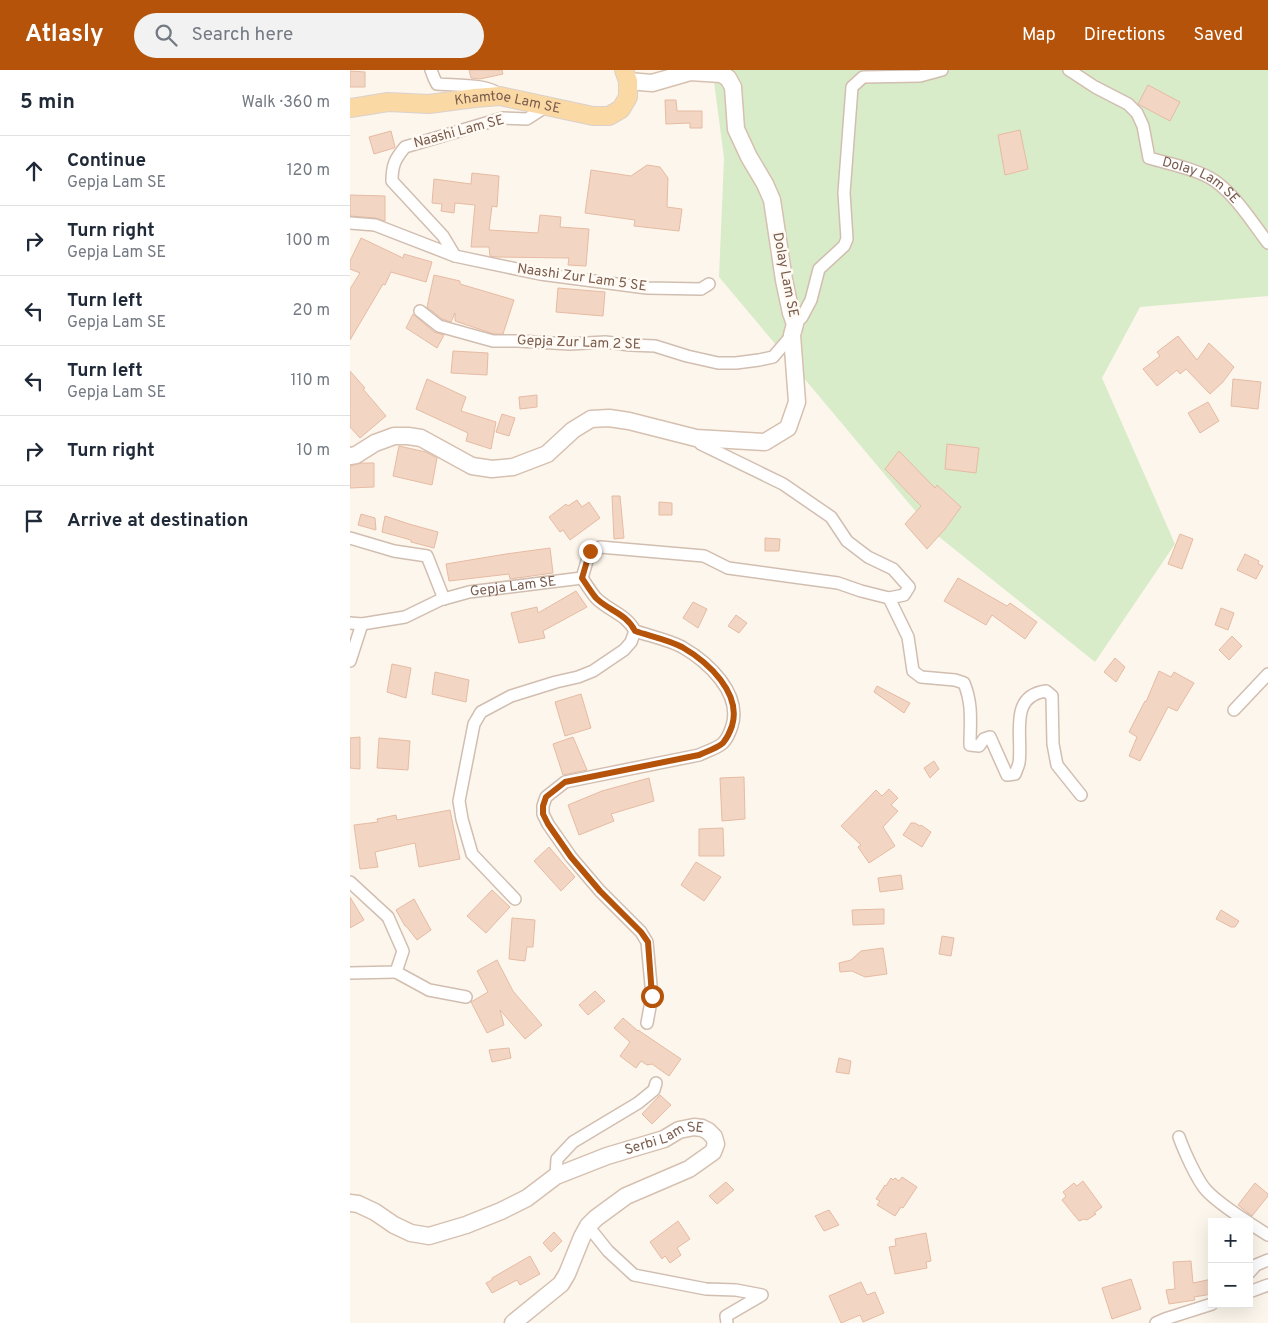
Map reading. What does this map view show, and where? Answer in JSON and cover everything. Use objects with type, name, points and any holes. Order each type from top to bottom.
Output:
[{"type":"main road","name":"Khamtoe Lam SE","points":[[350,108],[388,102],[429,104],[500,96],[593,116],[609,116],[622,109],[628,97],[626,76]]},
{"type":"street","points":[[431,70],[437,84],[484,87],[497,91],[500,96]]},
{"type":"street","name":"Dolay Lam SE","points":[[793,330],[811,300],[819,269],[844,246],[847,239],[844,193],[852,88],[863,77],[920,76],[942,70]]},
{"type":"street","name":"Dolay Lam SE","points":[[1068,70],[1095,88],[1128,104],[1137,113],[1144,126],[1149,158],[1200,173],[1215,180],[1234,197],[1268,243]]},
{"type":"street","name":"Dolay Lam SE","points":[[626,76],[652,83],[690,72],[721,74],[728,78],[733,87],[736,129],[772,200],[793,330]]},
{"type":"street","name":"Naashi Lam SE","points":[[455,256],[443,236],[392,181],[392,167],[397,156],[405,147],[503,118],[527,119],[547,106]]},
{"type":"street","points":[[350,223],[375,225],[455,256]]},
{"type":"street","name":"Naashi Zur Lam 5 SE","points":[[455,256],[540,274],[647,288],[701,289],[709,284]]},
{"type":"street","name":"Gepja Zur Lam 2 SE","points":[[420,311],[439,326],[493,341],[570,344],[605,342],[654,346],[718,363],[736,363],[773,357],[793,330]]},
{"type":"street","points":[[350,456],[394,436],[408,436],[421,438],[472,466],[492,469],[513,467],[547,454],[583,423],[591,419],[609,418],[629,421],[696,438],[765,442],[788,428],[797,402],[793,330]]},
{"type":"street","points":[[647,1023],[652,996],[648,942],[641,932],[600,891],[571,857],[548,824],[543,814],[543,806],[546,797],[565,782],[699,755],[715,748],[724,742],[730,732],[733,723],[733,709],[722,682],[711,668],[697,656],[680,646],[635,631],[631,623],[596,597],[582,578],[590,551],[600,547],[704,556],[728,568],[838,583],[861,592],[890,598],[904,595],[909,586],[893,569],[868,557],[847,541],[832,517],[784,484],[701,444],[696,438]]},
{"type":"street","points":[[350,538],[394,550],[427,556],[444,599]]},
{"type":"street","name":"Gepja Lam SE","points":[[350,623],[362,624],[405,617],[444,599],[469,592],[582,578]]},
{"type":"street","points":[[890,598],[908,637],[913,671],[921,678],[955,680],[964,684],[969,695],[970,704],[970,745],[979,746],[984,738],[990,737],[1007,775],[1015,774],[1019,764],[1020,713],[1027,698],[1046,690],[1052,696],[1053,744],[1057,765],[1081,795]]},
{"type":"street","points":[[350,661],[362,624]]},
{"type":"street","points":[[515,899],[472,854],[462,818],[459,801],[474,724],[481,712],[511,696],[593,671],[624,650],[631,642],[635,631]]},
{"type":"street","points":[[1234,710],[1268,674]]},
{"type":"street","points":[[350,882],[388,917],[403,951],[396,972]]},
{"type":"street","points":[[350,973],[396,972],[429,990],[466,997]]},
{"type":"street","points":[[556,1176],[557,1159],[573,1142],[638,1103],[654,1090],[656,1083]]},
{"type":"street","name":"Serbi Lam SE","points":[[350,1203],[358,1204],[375,1212],[394,1225],[411,1233],[429,1236],[466,1225],[510,1207],[527,1198],[556,1176],[607,1156],[664,1139],[679,1130],[694,1127],[702,1128],[714,1137],[716,1144],[713,1152],[701,1161],[689,1169],[626,1196],[596,1218],[588,1226],[582,1237],[568,1274],[561,1284],[513,1323]]},
{"type":"street","points":[[1179,1137],[1195,1172],[1206,1190],[1242,1218]]},
{"type":"street","points":[[1253,1225],[1268,1235]]},
{"type":"street","points":[[588,1226],[608,1250],[634,1275],[706,1289],[736,1290],[762,1295],[726,1316],[727,1323]]},
{"type":"street","points":[[1253,1268],[1256,1265],[1268,1260]]},
{"type":"street","points":[[1253,1291],[1268,1285]]},
{"type":"street","points":[[1156,1323],[1208,1305]]},
{"type":"green space","points":[[719,70],[1268,70],[1268,296],[1140,307],[1102,378],[1175,544],[1095,662],[933,532],[719,277],[724,158],[713,74]]},
{"type":"building","points":[[469,70],[502,70],[503,74],[480,79],[471,78]]},
{"type":"building","points":[[350,71],[365,72],[365,87],[350,87]]},
{"type":"building","points":[[1148,85],[1180,102],[1170,121],[1138,104]]},
{"type":"building","points":[[665,100],[676,100],[677,111],[702,111],[702,128],[690,128],[690,123],[666,124]]},
{"type":"building","points":[[1020,130],[1028,169],[1005,175],[998,135]]},
{"type":"building","points":[[391,131],[395,147],[374,154],[369,137]]},
{"type":"building","points":[[647,165],[660,167],[668,178],[667,207],[682,209],[679,231],[634,226],[635,220],[585,213],[591,170],[631,176]]},
{"type":"building","points":[[472,173],[499,176],[497,207],[492,206],[489,230],[538,233],[540,215],[561,217],[560,227],[589,229],[586,266],[568,265],[569,258],[496,257],[490,256],[489,247],[471,247],[475,205],[455,203],[454,213],[441,211],[442,204],[432,203],[434,179],[471,184]]},
{"type":"building","points":[[350,195],[385,196],[385,221],[376,218],[350,216]]},
{"type":"building","points":[[361,238],[403,258],[404,254],[432,262],[426,282],[391,272],[385,285],[383,284],[350,340],[350,289],[360,273],[350,269],[350,261]]},
{"type":"building","points":[[434,275],[460,281],[460,284],[514,300],[503,334],[494,334],[455,321],[455,313],[451,322],[442,319],[427,307]]},
{"type":"building","points":[[558,288],[605,292],[603,316],[556,312]]},
{"type":"building","points":[[413,314],[434,332],[444,335],[437,348],[406,328]]},
{"type":"building","points":[[1178,336],[1197,360],[1209,343],[1234,367],[1223,382],[1210,394],[1186,369],[1180,374],[1177,370],[1157,386],[1143,369],[1160,356],[1157,352]]},
{"type":"building","points":[[453,351],[488,353],[487,375],[451,373]]},
{"type":"building","points":[[350,371],[386,416],[360,438],[350,427]]},
{"type":"building","points":[[427,379],[466,397],[461,411],[496,422],[491,449],[466,441],[468,433],[416,409]]},
{"type":"building","points":[[1233,379],[1261,382],[1258,409],[1231,406]]},
{"type":"building","points":[[537,395],[537,407],[520,409],[519,397]]},
{"type":"building","points":[[1208,402],[1219,421],[1200,433],[1188,413]]},
{"type":"building","points":[[502,414],[515,418],[509,436],[496,432]]},
{"type":"building","points":[[947,444],[979,448],[976,473],[945,469]]},
{"type":"building","points":[[399,446],[426,452],[437,458],[432,485],[393,476]]},
{"type":"building","points":[[899,451],[935,488],[937,485],[961,507],[927,549],[905,524],[921,506],[885,469]]},
{"type":"building","points":[[374,463],[374,487],[350,488],[350,466]]},
{"type":"building","points":[[612,496],[620,496],[624,538],[614,539]]},
{"type":"building","points":[[577,500],[582,507],[589,502],[600,518],[570,540],[563,530],[560,532],[549,517],[566,504],[568,506]]},
{"type":"building","points":[[659,502],[672,503],[672,515],[659,515]]},
{"type":"building","points":[[361,514],[375,518],[376,530],[358,525]]},
{"type":"building","points":[[385,516],[438,532],[434,548],[382,532]]},
{"type":"building","points":[[1180,534],[1193,539],[1182,569],[1168,564]]},
{"type":"building","points":[[765,538],[780,539],[779,551],[765,551]]},
{"type":"building","points":[[550,548],[553,573],[510,579],[509,574],[449,581],[446,564]]},
{"type":"building","points":[[1245,554],[1259,561],[1258,564],[1263,566],[1256,579],[1237,570]]},
{"type":"building","points":[[958,578],[1007,606],[1010,603],[1037,622],[1025,639],[992,615],[986,625],[944,601]]},
{"type":"building","points":[[576,591],[587,607],[543,631],[545,638],[519,643],[511,613],[537,607],[538,613]]},
{"type":"building","points":[[693,602],[707,609],[698,628],[683,618]]},
{"type":"building","points":[[1221,608],[1234,613],[1228,630],[1215,625]]},
{"type":"building","points":[[736,615],[747,623],[739,633],[728,626]]},
{"type":"building","points":[[1232,636],[1242,646],[1229,660],[1219,650]]},
{"type":"building","points":[[1115,658],[1125,667],[1116,682],[1104,672]]},
{"type":"building","points":[[392,664],[411,668],[406,698],[387,692]]},
{"type":"building","points":[[1159,671],[1171,677],[1174,672],[1194,683],[1177,711],[1168,707],[1140,761],[1129,756],[1137,737],[1129,732],[1146,702]]},
{"type":"building","points":[[435,672],[469,680],[466,702],[432,694]]},
{"type":"building","points":[[877,686],[910,703],[904,713],[874,692]]},
{"type":"building","points":[[581,694],[591,728],[565,736],[555,702]]},
{"type":"building","points":[[360,737],[360,769],[350,768],[350,738]]},
{"type":"building","points":[[573,737],[587,770],[563,775],[553,744]]},
{"type":"building","points":[[379,738],[410,741],[408,770],[377,768]]},
{"type":"building","points":[[934,761],[939,769],[930,778],[924,768]]},
{"type":"building","points":[[744,777],[745,819],[722,821],[720,778]]},
{"type":"building","points":[[649,778],[654,801],[611,814],[614,821],[579,835],[568,805],[602,791]]},
{"type":"building","points":[[889,789],[898,798],[891,805],[898,811],[883,827],[895,846],[869,863],[858,847],[861,845],[841,826],[876,790],[882,796]]},
{"type":"building","points":[[450,810],[460,859],[419,867],[415,843],[375,852],[378,867],[360,869],[354,825],[378,822],[377,819],[396,815],[397,820]]},
{"type":"building","points":[[911,823],[921,825],[931,832],[922,847],[903,835]]},
{"type":"building","points":[[723,828],[724,856],[699,856],[699,829]]},
{"type":"building","points":[[549,847],[575,877],[561,891],[534,861]]},
{"type":"building","points":[[696,862],[721,877],[704,901],[681,885]]},
{"type":"building","points":[[901,875],[903,889],[880,892],[878,878]]},
{"type":"building","points":[[492,890],[510,907],[486,933],[467,916]]},
{"type":"building","points":[[350,897],[364,920],[350,928]]},
{"type":"building","points":[[414,899],[431,930],[417,940],[405,926],[396,910]]},
{"type":"building","points":[[884,909],[884,924],[853,925],[852,910]]},
{"type":"building","points":[[1221,910],[1239,921],[1235,927],[1231,927],[1216,919]]},
{"type":"building","points":[[512,918],[535,920],[533,947],[527,947],[525,961],[509,959]]},
{"type":"building","points":[[942,936],[954,938],[951,956],[939,954]]},
{"type":"building","points":[[883,948],[887,974],[865,977],[852,971],[840,972],[839,963],[851,960],[861,951]]},
{"type":"building","points":[[497,960],[513,991],[542,1025],[525,1039],[500,1010],[504,1025],[487,1033],[471,1002],[488,992],[477,971]]},
{"type":"building","points":[[595,991],[605,1001],[588,1015],[579,1005]]},
{"type":"building","points":[[623,1018],[638,1031],[681,1059],[669,1076],[652,1064],[647,1065],[641,1061],[636,1068],[620,1056],[630,1042],[614,1028]]},
{"type":"building","points":[[509,1048],[511,1058],[492,1062],[489,1050]]},
{"type":"building","points":[[839,1058],[851,1061],[849,1074],[836,1072]]},
{"type":"building","points":[[660,1095],[671,1105],[652,1124],[642,1114]]},
{"type":"building","points":[[902,1177],[917,1187],[903,1208],[901,1207],[895,1216],[877,1205],[880,1201],[876,1199],[891,1178],[899,1181]]},
{"type":"building","points":[[1083,1181],[1102,1207],[1087,1220],[1079,1221],[1062,1200],[1066,1196],[1063,1192],[1074,1183],[1077,1186]]},
{"type":"building","points":[[726,1182],[734,1190],[717,1204],[709,1196]]},
{"type":"building","points":[[1255,1183],[1268,1196],[1252,1216],[1238,1205]]},
{"type":"building","points":[[829,1210],[839,1225],[824,1231],[815,1216]]},
{"type":"building","points":[[678,1221],[690,1239],[677,1248],[681,1255],[670,1263],[665,1256],[662,1259],[650,1242]]},
{"type":"building","points":[[554,1232],[562,1241],[551,1252],[543,1243]]},
{"type":"building","points":[[926,1233],[931,1261],[926,1262],[927,1268],[895,1274],[889,1247],[896,1246],[895,1239]]},
{"type":"building","points":[[530,1256],[540,1274],[520,1285],[517,1280],[492,1293],[486,1283]]},
{"type":"building","points":[[1191,1261],[1193,1283],[1208,1280],[1208,1295],[1194,1297],[1195,1300],[1169,1304],[1166,1290],[1175,1289],[1173,1262]]},
{"type":"building","points":[[1131,1279],[1141,1309],[1112,1319],[1102,1288]]},
{"type":"building","points":[[861,1282],[867,1295],[875,1292],[884,1313],[863,1322],[860,1315],[841,1323],[829,1296]]},
{"type":"route","points":[[590,551],[582,578],[596,597],[631,623],[635,631],[680,646],[697,656],[711,668],[722,682],[733,709],[733,723],[730,732],[724,742],[715,748],[699,755],[565,782],[546,797],[543,806],[543,814],[548,824],[571,857],[600,891],[641,932],[648,942],[652,996]]}]
